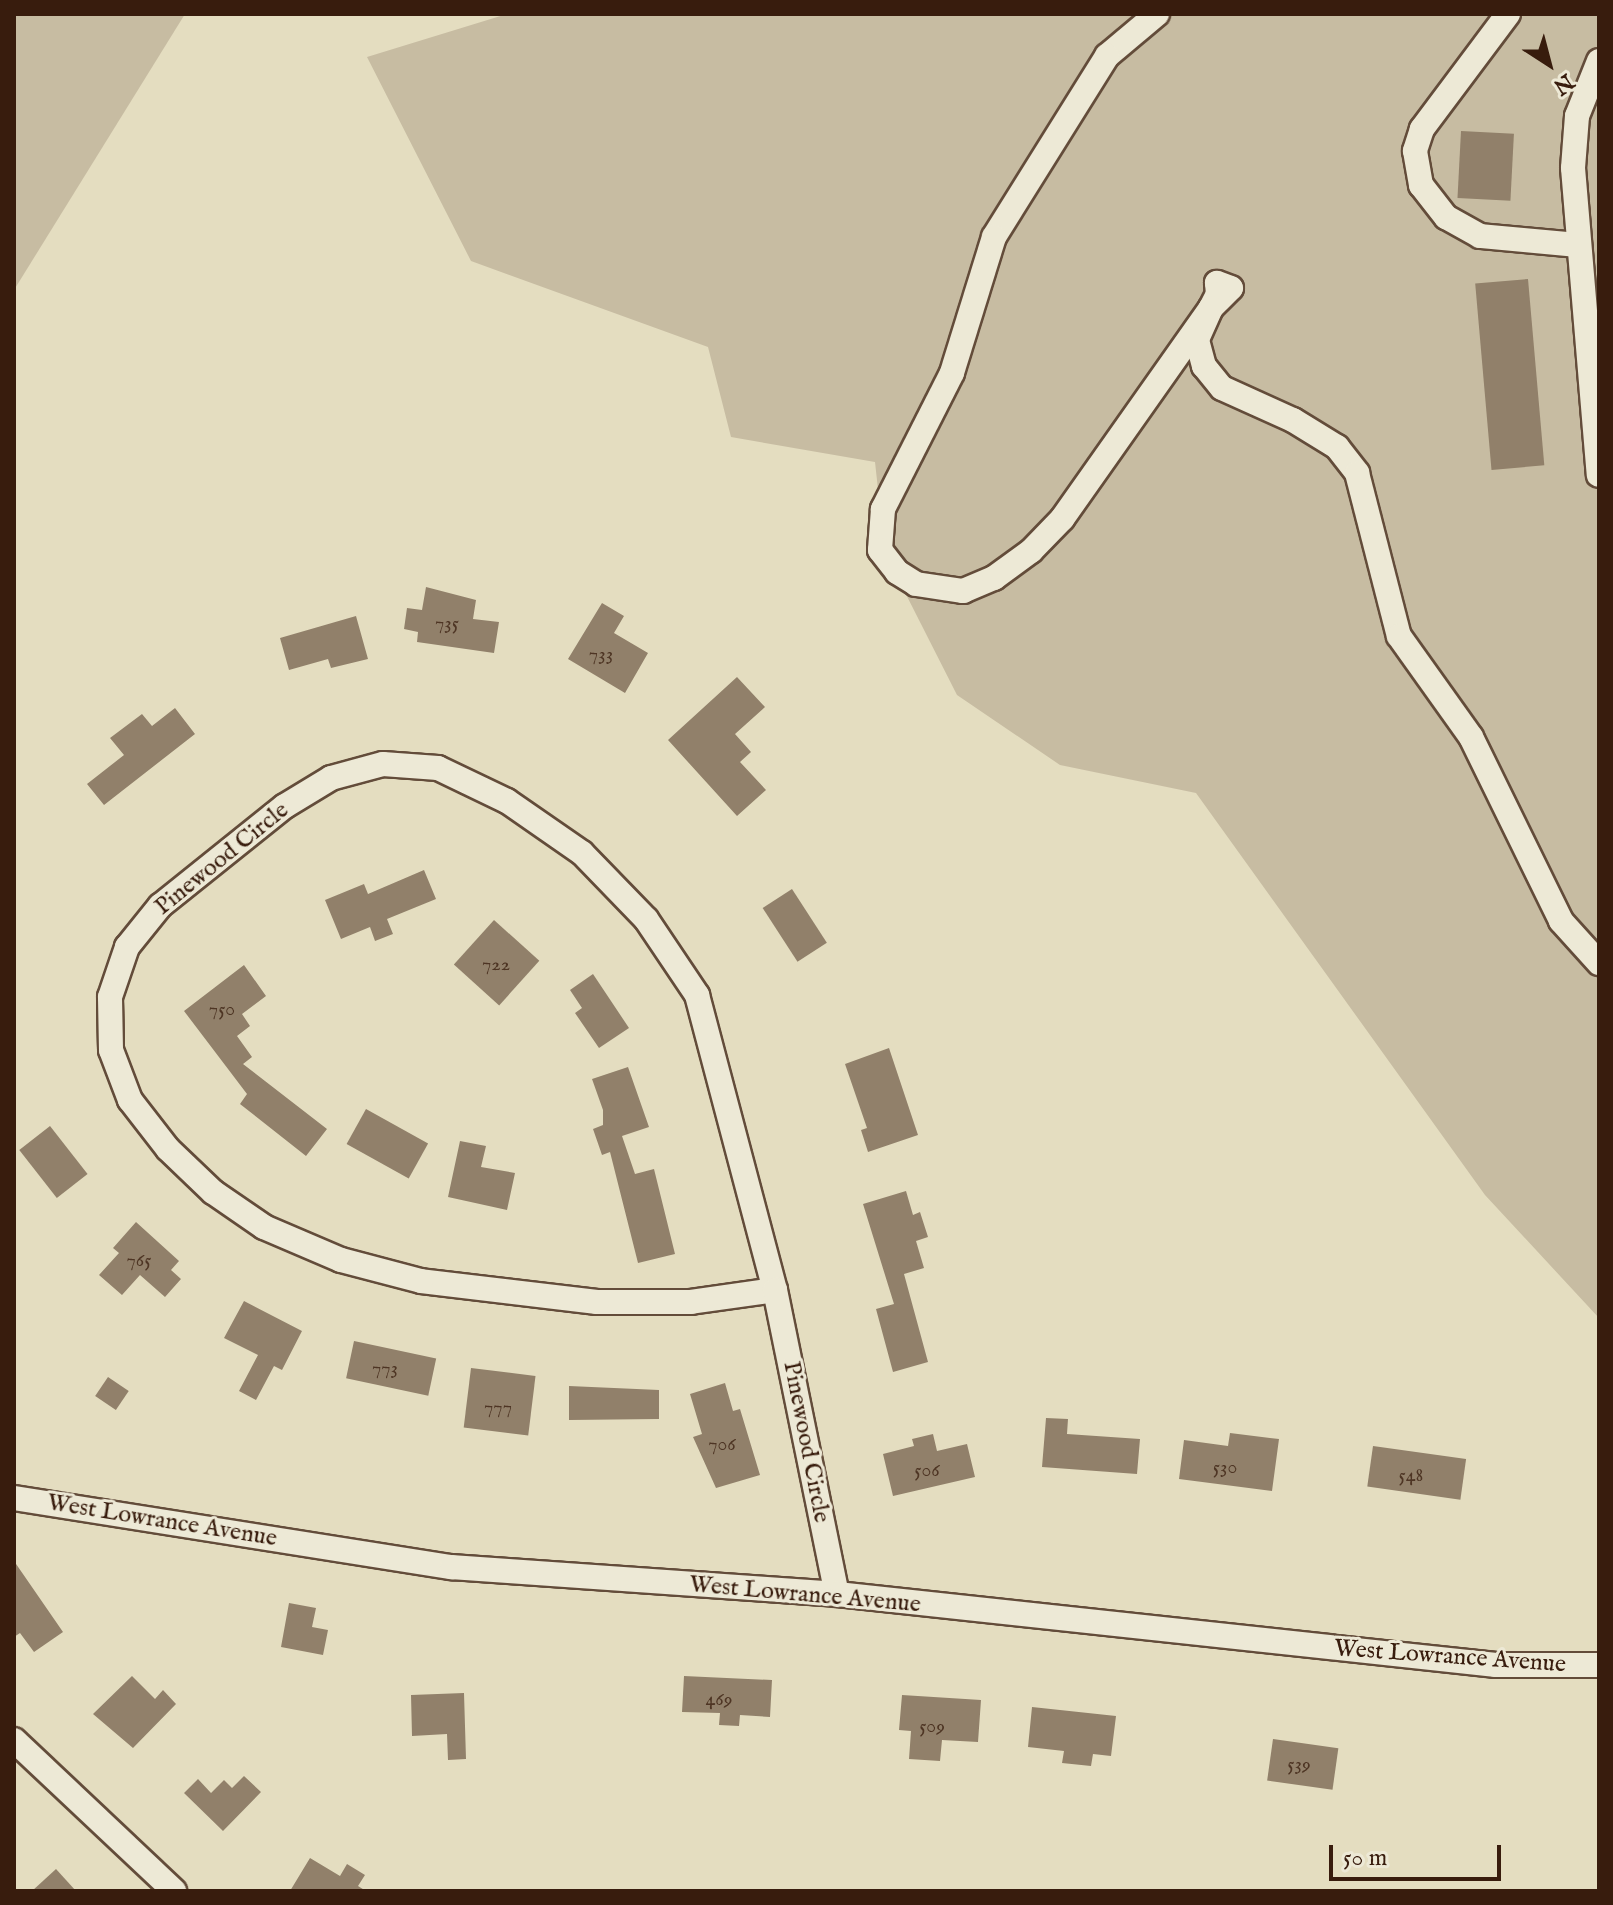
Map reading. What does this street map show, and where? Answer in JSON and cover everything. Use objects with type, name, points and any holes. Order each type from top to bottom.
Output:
[{"type":"street","points":[[1157,14],[1107,56],[994,237],[952,373],[883,509],[880,550],[897,572],[925,587],[963,591],[994,578],[1031,551],[1062,519],[1211,308],[1197,340],[1204,366],[1222,388],[1293,420],[1337,447],[1357,473],[1399,636],[1471,737],[1561,921],[1599,963]]},
{"type":"street","points":[[1508,14],[1422,129],[1415,151],[1421,185],[1446,217],[1480,236],[1577,245]]},
{"type":"street","points":[[1599,61],[1577,116],[1573,168],[1577,245],[1599,475]]},
{"type":"street","name":"Pinewood Circle","points":[[775,1290],[691,1302],[597,1302],[421,1281],[341,1260],[264,1227],[202,1181],[130,1100],[111,1050],[110,997],[127,947],[160,906],[285,806],[331,778],[383,764],[438,768],[507,801],[582,853],[646,919],[697,995],[775,1290],[837,1594]]},
{"type":"street","name":"West Lowrance Avenue","points":[[14,1498],[452,1567],[837,1594],[1496,1665],[1599,1665]]},
{"type":"street","points":[[14,1740],[174,1891]]},
{"type":"shaded area","points":[[14,14],[185,14],[14,290]]},
{"type":"shaded area","points":[[507,14],[1599,14],[1599,1318],[1485,1195],[1196,793],[1060,765],[957,695],[885,553],[875,462],[731,437],[708,347],[471,261],[367,57]]},
{"type":"building","points":[[1461,131],[1514,134],[1510,201],[1457,198]]},
{"type":"building","points":[[1528,279],[1544,465],[1491,470],[1475,284]]},
{"type":"building","points":[[426,587],[476,600],[473,619],[499,622],[494,653],[417,642],[418,632],[404,629],[407,608],[422,610]]},
{"type":"building","points":[[602,603],[624,616],[614,633],[648,653],[625,693],[568,659]]},
{"type":"building","points":[[356,616],[368,659],[331,668],[328,659],[289,670],[280,638]]},
{"type":"building","points":[[737,677],[765,707],[735,734],[751,752],[740,762],[766,790],[737,816],[668,740]]},
{"type":"building","points":[[175,708],[195,734],[104,805],[87,784],[124,755],[110,738],[142,714],[152,726]]},
{"type":"building","points":[[424,870],[436,899],[387,919],[393,934],[375,941],[370,927],[341,939],[325,900],[364,884],[368,894]]},
{"type":"building","points":[[792,889],[827,943],[798,962],[763,908]]},
{"type":"building","points":[[494,920],[539,961],[499,1005],[454,965]]},
{"type":"building","points":[[244,965],[266,996],[242,1014],[250,1026],[237,1036],[252,1057],[243,1064],[327,1129],[306,1156],[240,1104],[247,1094],[184,1011]]},
{"type":"building","points":[[593,974],[629,1028],[599,1048],[575,1013],[582,1008],[570,990]]},
{"type":"building","points":[[889,1048],[918,1135],[868,1152],[861,1130],[867,1128],[845,1064]]},
{"type":"building","points":[[628,1067],[649,1127],[622,1136],[635,1174],[654,1169],[675,1254],[638,1263],[610,1152],[602,1155],[593,1129],[603,1125],[603,1110],[592,1079]]},
{"type":"building","points":[[366,1109],[428,1143],[409,1178],[347,1144]]},
{"type":"building","points":[[50,1126],[88,1174],[57,1198],[19,1150]]},
{"type":"building","points":[[460,1141],[486,1146],[481,1167],[515,1173],[507,1210],[448,1197]]},
{"type":"building","points":[[906,1191],[913,1215],[920,1212],[928,1237],[916,1241],[924,1268],[904,1274],[928,1362],[893,1372],[876,1309],[894,1304],[863,1204]]},
{"type":"building","points":[[136,1222],[179,1261],[171,1270],[181,1279],[165,1297],[140,1275],[122,1295],[99,1275],[119,1253],[113,1248]]},
{"type":"building","points":[[244,1301],[302,1331],[282,1370],[274,1366],[256,1400],[239,1391],[258,1355],[224,1338]]},
{"type":"building","points":[[354,1341],[436,1358],[428,1396],[346,1378]]},
{"type":"building","points":[[471,1368],[536,1376],[528,1435],[464,1428]]},
{"type":"building","points":[[108,1377],[129,1391],[116,1410],[95,1396]]},
{"type":"building","points":[[725,1383],[733,1411],[740,1409],[760,1475],[716,1488],[693,1437],[702,1434],[690,1394]]},
{"type":"building","points":[[569,1386],[659,1390],[659,1419],[569,1420]]},
{"type":"building","points":[[1046,1418],[1068,1419],[1067,1434],[1140,1439],[1137,1474],[1042,1467]]},
{"type":"building","points":[[1230,1433],[1279,1439],[1272,1491],[1179,1479],[1184,1440],[1228,1446]]},
{"type":"building","points":[[933,1434],[937,1451],[967,1444],[975,1477],[893,1496],[883,1454],[914,1446],[912,1439]]},
{"type":"building","points":[[1373,1446],[1466,1459],[1460,1500],[1367,1487]]},
{"type":"building","points":[[14,1561],[63,1632],[34,1652],[20,1633],[14,1637]]},
{"type":"building","points":[[289,1603],[316,1608],[312,1627],[328,1630],[323,1655],[281,1647]]},
{"type":"building","points":[[132,1676],[155,1699],[163,1690],[176,1704],[133,1748],[93,1714]]},
{"type":"building","points":[[684,1676],[772,1680],[770,1717],[740,1715],[739,1726],[719,1725],[720,1713],[682,1712]]},
{"type":"building","points":[[464,1693],[466,1759],[448,1760],[447,1734],[412,1736],[411,1695]]},
{"type":"building","points":[[902,1695],[981,1700],[978,1742],[942,1740],[940,1761],[909,1759],[911,1731],[899,1730]]},
{"type":"building","points":[[1032,1707],[1116,1716],[1111,1756],[1093,1754],[1091,1766],[1062,1763],[1064,1751],[1028,1747]]},
{"type":"building","points":[[1273,1739],[1338,1748],[1333,1790],[1267,1781]]},
{"type":"building","points":[[244,1776],[261,1792],[223,1831],[184,1793],[198,1779],[211,1793],[224,1780],[232,1788]]},
{"type":"building","points":[[310,1858],[340,1876],[347,1864],[365,1875],[358,1886],[366,1891],[290,1891]]},
{"type":"building","points":[[56,1869],[76,1891],[32,1891]]}]
